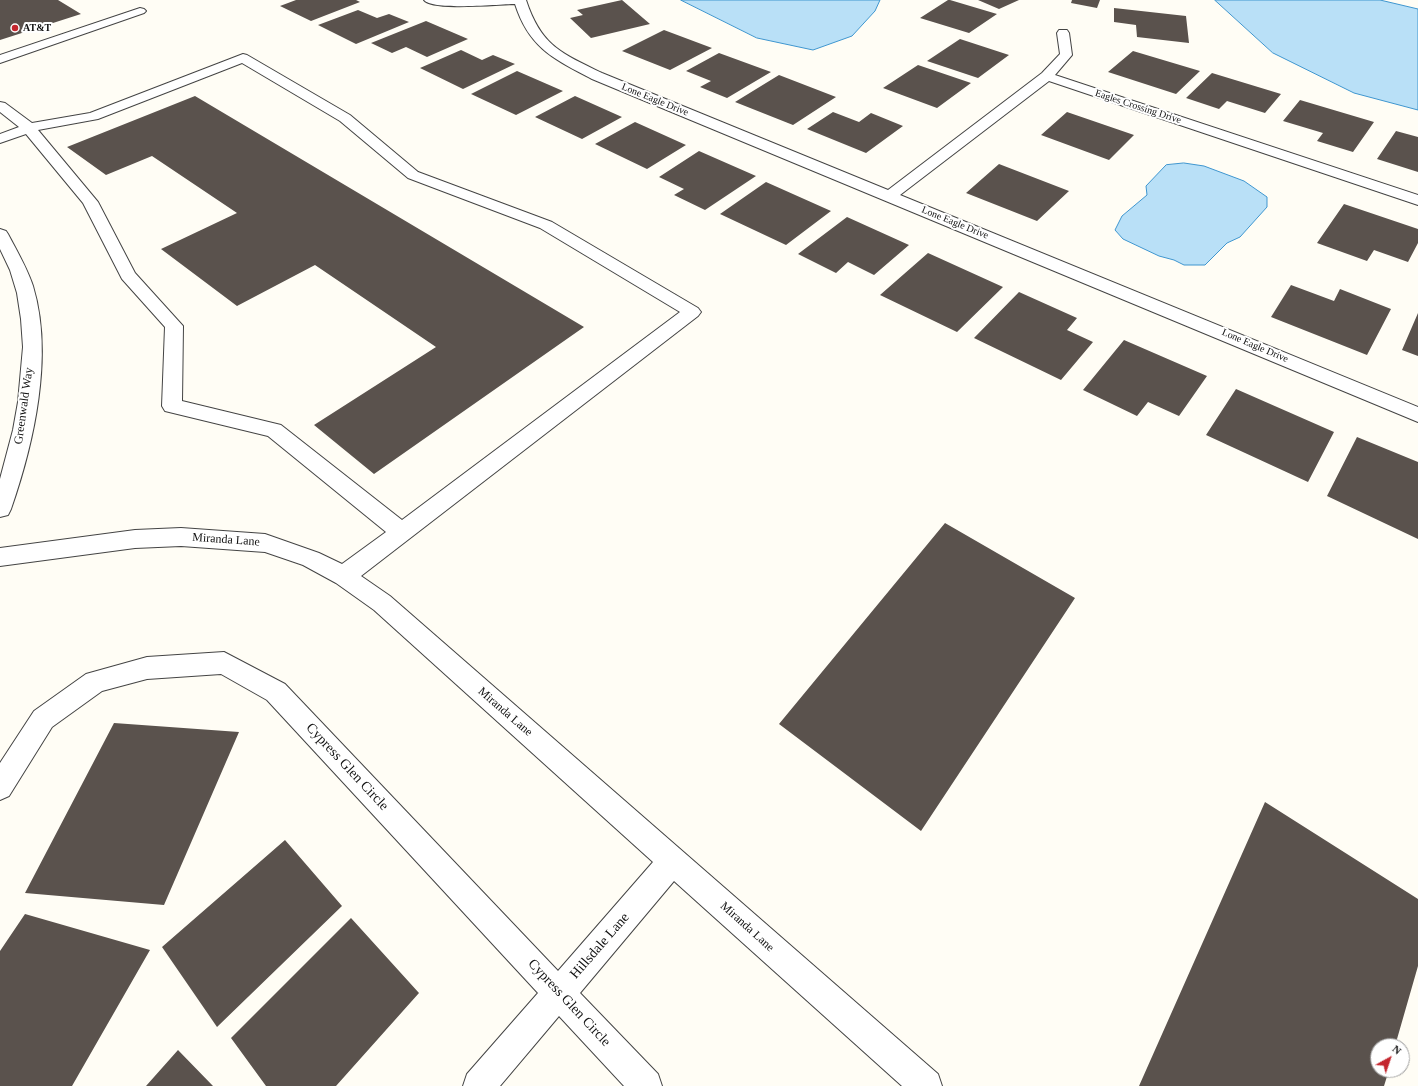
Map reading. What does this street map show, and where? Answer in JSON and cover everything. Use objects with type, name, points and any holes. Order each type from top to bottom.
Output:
[{"type":"street","points":[[430,0],[440,3],[520,0]]},
{"type":"street","name":"Lone Eagle Drive","points":[[520,0],[531,30],[551,52],[597,76],[1225,334],[1418,415]]},
{"type":"street","points":[[0,59],[140,12]]},
{"type":"street","points":[[889,196],[1047,76],[1066,55],[1063,33]]},
{"type":"street","points":[[0,139],[29,128],[93,116],[243,58],[345,118],[413,175],[546,225],[692,312],[344,576]]},
{"type":"street","name":"Eagles Crossing Drive","points":[[1047,76],[1418,200]]},
{"type":"street","points":[[0,106],[29,128],[90,202],[128,275],[174,326],[172,406],[274,430],[402,532]]},
{"type":"street","name":"Greenwald Way","points":[[0,234],[14,258],[26,292],[31,334],[30,380],[22,435],[0,509]]},
{"type":"street","name":"Miranda Lane","points":[[0,557],[136,539],[181,537],[265,543],[312,559],[344,576],[382,603],[926,1086]]},
{"type":"street","name":"Cypress Glen Circle","points":[[0,787],[43,719],[95,682],[147,668],[224,663],[276,692],[646,1086]]},
{"type":"street","name":"Hillsdale Lane","points":[[479,1086],[673,861]]},
{"type":"water","points":[[681,0],[880,0],[875,11],[852,36],[813,50],[757,38]]},
{"type":"water","points":[[1215,0],[1380,0],[1418,9],[1418,110],[1354,93],[1273,53]]},
{"type":"water","points":[[1184,163],[1204,166],[1244,181],[1267,197],[1267,207],[1240,237],[1227,243],[1205,265],[1184,265],[1174,260],[1159,256],[1123,239],[1115,230],[1122,216],[1147,195],[1146,186],[1166,165]]},
{"type":"building","points":[[0,0],[58,0],[81,14],[0,40]]},
{"type":"building","points":[[296,0],[356,0],[360,2],[311,21],[280,6]]},
{"type":"building","points":[[622,0],[650,24],[591,38],[570,18],[583,15],[577,10]]},
{"type":"building","points":[[948,0],[997,14],[969,33],[920,18]]},
{"type":"building","points":[[978,0],[1019,0],[999,9]]},
{"type":"building","points":[[1072,0],[1100,0],[1097,8],[1071,3]]},
{"type":"building","points":[[1114,8],[1186,16],[1189,43],[1137,37],[1136,25],[1114,22]]},
{"type":"building","points":[[358,10],[377,18],[389,14],[409,22],[356,44],[318,25]]},
{"type":"building","points":[[426,21],[468,39],[427,57],[406,47],[392,53],[371,43]]},
{"type":"building","points":[[664,30],[712,48],[670,70],[622,51]]},
{"type":"building","points":[[960,39],[1009,55],[978,78],[927,61]]},
{"type":"building","points":[[461,50],[482,60],[493,55],[515,64],[463,89],[420,68]]},
{"type":"building","points":[[1133,51],[1200,71],[1176,94],[1108,72]]},
{"type":"building","points":[[719,53],[771,72],[727,98],[700,87],[711,81],[686,71]]},
{"type":"building","points":[[918,65],[971,83],[937,108],[883,88]]},
{"type":"building","points":[[517,71],[563,91],[516,115],[471,94]]},
{"type":"building","points":[[1212,73],[1281,94],[1265,113],[1227,101],[1219,109],[1186,98]]},
{"type":"building","points":[[779,75],[836,97],[793,125],[735,102]]},
{"type":"building","points":[[195,96],[584,327],[374,474],[314,425],[436,347],[315,265],[237,306],[161,249],[237,213],[152,156],[106,175],[67,147]]},
{"type":"building","points":[[575,96],[622,117],[582,139],[535,117]]},
{"type":"building","points":[[1300,100],[1374,122],[1353,152],[1317,141],[1323,133],[1283,121]]},
{"type":"building","points":[[833,112],[859,122],[871,113],[903,126],[866,153],[807,129]]},
{"type":"building","points":[[1067,112],[1134,135],[1109,160],[1041,135]]},
{"type":"building","points":[[635,122],[686,145],[647,169],[595,144]]},
{"type":"building","points":[[1396,131],[1418,137],[1418,172],[1377,159]]},
{"type":"building","points":[[699,151],[756,176],[705,210],[674,195],[684,189],[659,177]]},
{"type":"building","points":[[999,164],[1069,191],[1037,221],[966,193]]},
{"type":"building","points":[[766,182],[831,211],[786,245],[720,214]]},
{"type":"building","points":[[1344,204],[1418,229],[1418,243],[1408,262],[1374,250],[1367,261],[1317,243]]},
{"type":"building","points":[[847,217],[909,245],[874,275],[848,262],[836,273],[798,254]]},
{"type":"building","points":[[928,253],[1003,287],[957,332],[880,295]]},
{"type":"building","points":[[1291,285],[1334,301],[1340,289],[1391,309],[1367,355],[1271,317]]},
{"type":"building","points":[[1019,292],[1077,318],[1067,330],[1093,342],[1061,380],[974,338]]},
{"type":"building","points":[[1418,313],[1418,356],[1402,350]]},
{"type":"building","points":[[1124,340],[1207,376],[1179,416],[1148,402],[1137,416],[1083,390]]},
{"type":"building","points":[[1236,389],[1334,432],[1308,482],[1206,435]]},
{"type":"building","points":[[1357,437],[1418,462],[1418,539],[1327,496]]},
{"type":"building","points":[[945,523],[1075,598],[921,831],[779,724]]},
{"type":"building","points":[[114,723],[239,732],[164,905],[25,893]]},
{"type":"building","points":[[1265,802],[1418,899],[1418,966],[1397,1038],[1370,1038],[1370,1078],[1386,1078],[1384,1086],[1139,1086]]},
{"type":"building","points":[[285,840],[342,906],[217,1027],[162,947]]},
{"type":"building","points":[[25,914],[150,950],[72,1086],[0,1086],[0,951]]},
{"type":"building","points":[[351,918],[419,993],[336,1086],[266,1086],[231,1038]]},
{"type":"building","points":[[178,1050],[213,1086],[146,1086]]},
{"type":"place","name":"AT&T","points":[[15,28]]}]
